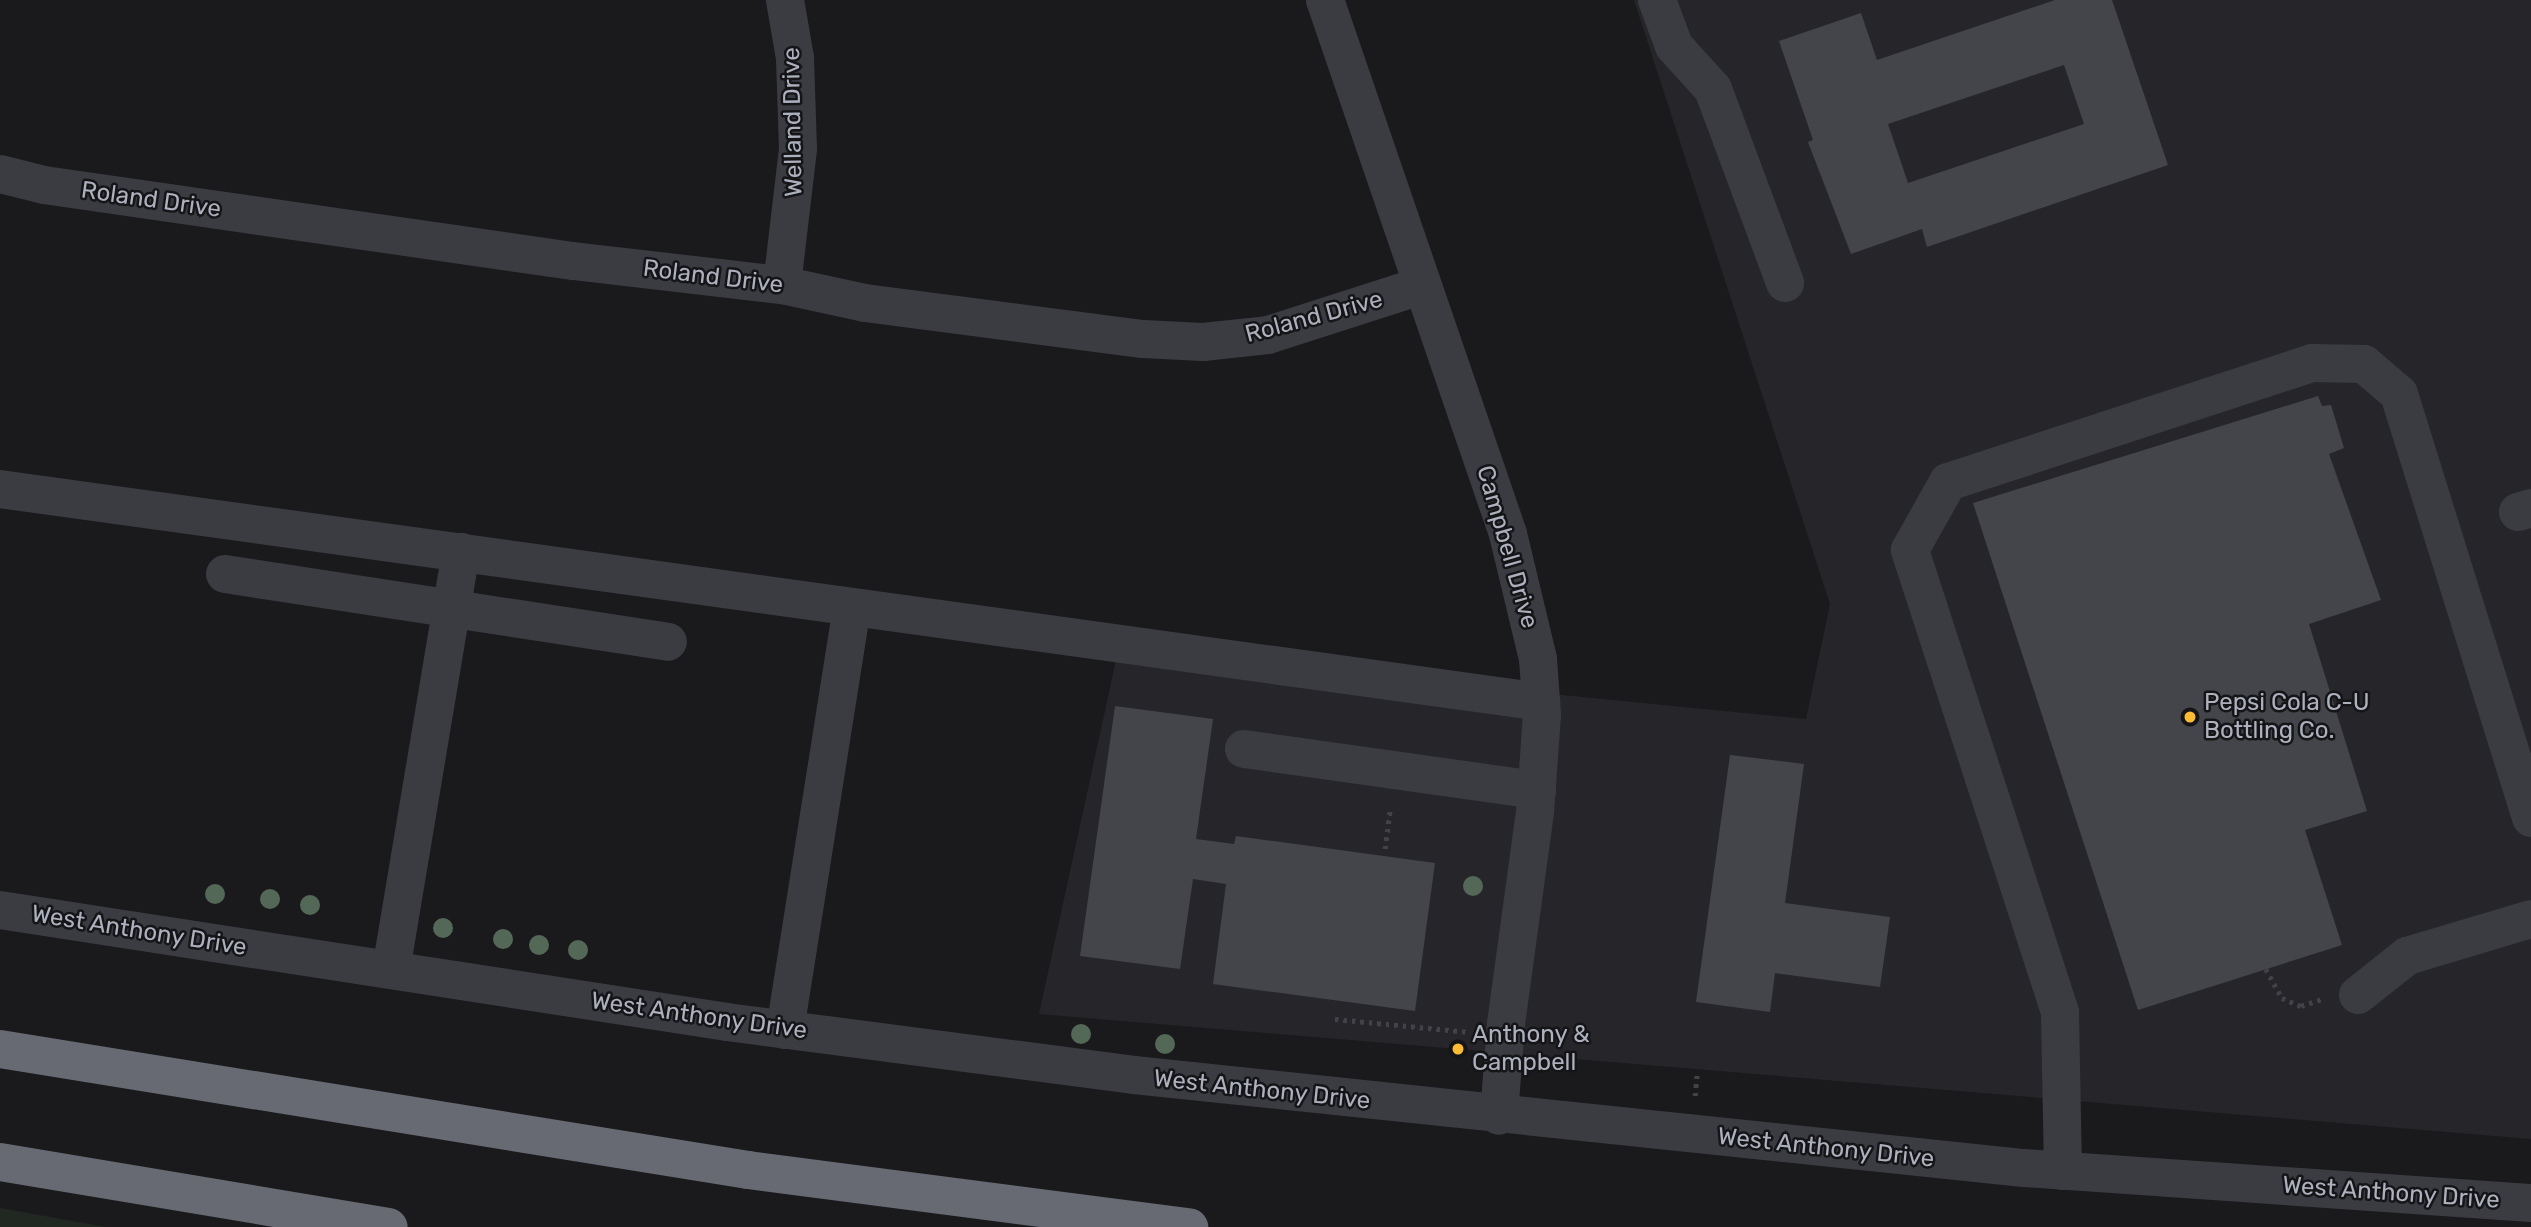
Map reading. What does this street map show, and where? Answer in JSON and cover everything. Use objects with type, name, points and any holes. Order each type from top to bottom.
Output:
[{"type":"highway","points":[[0,1049],[748,1170],[1189,1227]]},
{"type":"highway","points":[[0,1162],[389,1227]]},
{"type":"street","name":"Welland Drive","points":[[782,285],[798,149],[795,58],[785,0]]},
{"type":"street","name":"Campbell Drive","points":[[1325,0],[1508,534],[1538,659],[1541,702],[1537,790],[1505,1036],[1499,1116]]},
{"type":"street","points":[[1657,0],[1674,46],[1713,89],[1785,283]]},
{"type":"street","name":"Roland Drive","points":[[0,174],[58,187],[559,259],[782,285],[865,303],[1143,339],[1203,342],[1268,335],[1421,286]]},
{"type":"street","points":[[2063,1171],[2060,1012],[1910,550],[1948,482],[2312,363],[2364,364],[2399,394],[2531,818]]},
{"type":"street","points":[[0,489],[1541,702]]},
{"type":"street","points":[[391,970],[448,608],[461,552]]},
{"type":"street","points":[[225,574],[668,642]]},
{"type":"street","points":[[785,1030],[852,607]]},
{"type":"street","points":[[1244,749],[1537,790]]},
{"type":"street","name":"West Anthony Drive","points":[[0,910],[785,1030],[1499,1116],[2063,1171],[2531,1203]]},
{"type":"street","points":[[2358,995],[2407,956],[2531,919]]},
{"type":"path","points":[[2266,969],[2282,998],[2301,1006],[2339,989],[2358,995]]},
{"type":"path","points":[[1335,1018],[1505,1036]]},
{"type":"shaded area","points":[[1634,0],[2531,0],[2531,1139],[1039,1014],[1118,651],[1806,719],[1830,604]]},
{"type":"shaded area","points":[[0,1208],[106,1227],[0,1227]]},
{"type":"building","points":[[2055,0],[2112,0],[2168,165],[1927,247],[1922,229],[1851,254],[1808,142],[1813,140],[1779,41],[1861,13],[1877,60]],"holes":[[[2064,65],[2084,124],[1908,183],[1888,124]]]},
{"type":"building","name":"Pepsi Cola C-U Bottling Co.","points":[[2318,396],[2322,406],[2331,405],[2344,448],[2329,454],[2381,600],[2309,624],[2367,811],[2305,830],[2342,945],[2138,1010],[1973,503]]},
{"type":"building","points":[[1115,706],[1213,719],[1196,839],[1234,844],[1236,836],[1435,863],[1415,1011],[1213,984],[1226,884],[1193,879],[1180,969],[1080,956]]},
{"type":"building","points":[[1730,755],[1804,764],[1785,903],[1890,917],[1880,987],[1775,973],[1770,1012],[1696,1002]]},
{"type":"place","name":"Pepsi Cola C-U Bottling Co.","points":[[2190,717]]},
{"type":"place","name":"Anthony & Campbell","points":[[1458,1049]]}]
